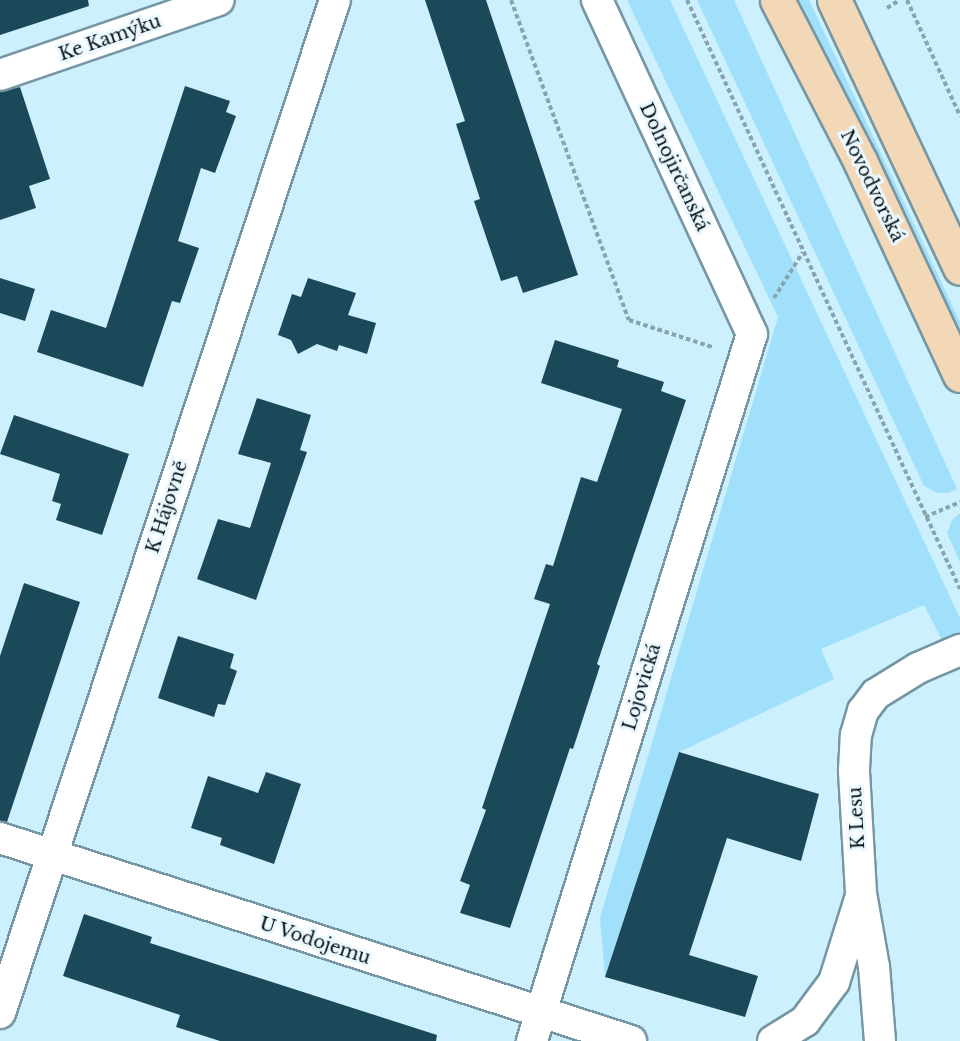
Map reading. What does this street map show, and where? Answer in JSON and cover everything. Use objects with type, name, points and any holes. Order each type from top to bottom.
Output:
[{"type":"main road","name":"Novodvorská","points":[[777,0],[860,161],[960,375]]},
{"type":"main road","points":[[834,0],[960,268]]},
{"type":"street","name":"Ke Kamýku","points":[[0,75],[219,0]]},
{"type":"street","name":"K Hájovně","points":[[0,1013],[335,0]]},
{"type":"street","name":"Dolnojirčanská","points":[[597,0],[747,345]]},
{"type":"street","name":"Lojovická","points":[[532,1041],[747,345]]},
{"type":"street","name":"K Lesu","points":[[880,1041],[874,967],[861,893],[854,770],[856,735],[863,711],[876,694],[918,668],[960,650]]},
{"type":"street","name":"U Vodojemu","points":[[0,838],[631,1041]]},
{"type":"street","points":[[773,1041],[805,1021],[834,982],[861,893]]},
{"type":"path","points":[[511,0],[629,320],[747,345],[803,252]]},
{"type":"path","points":[[687,0],[960,589]]},
{"type":"path","points":[[887,8],[900,0]]},
{"type":"path","points":[[907,0],[960,117]]},
{"type":"path","points":[[925,517],[960,502]]},
{"type":"shaded area","points":[[627,0],[670,0],[960,618],[960,632],[943,642],[924,605],[821,649],[834,679],[679,752],[605,977],[600,918],[778,317]]},
{"type":"shaded area","points":[[697,0],[734,0],[957,489],[949,493],[937,493],[924,486]]},
{"type":"shaded area","points":[[791,0],[809,0],[960,322],[960,349]]},
{"type":"shaded area","points":[[960,513],[960,562],[947,533],[952,520]]},
{"type":"building","points":[[0,0],[88,0],[89,6],[0,35]]},
{"type":"building","points":[[425,0],[486,0],[578,275],[523,293],[517,276],[501,281],[474,201],[480,199],[456,124],[465,121]]},
{"type":"building","points":[[185,86],[230,101],[226,112],[236,116],[215,173],[201,168],[178,241],[199,248],[180,303],[172,301],[143,387],[37,352],[51,310],[106,328]]},
{"type":"building","points":[[20,87],[50,179],[29,186],[36,208],[0,220],[0,92]]},
{"type":"building","points":[[0,278],[35,289],[25,321],[0,313]]},
{"type":"building","points":[[308,278],[356,293],[348,315],[376,323],[367,354],[339,345],[337,351],[317,344],[298,354],[291,340],[278,335],[292,294],[301,297]]},
{"type":"building","points":[[555,340],[619,360],[617,367],[664,382],[661,391],[686,400],[597,664],[600,666],[573,749],[570,748],[510,928],[460,913],[470,885],[460,881],[486,810],[482,808],[550,604],[534,599],[546,564],[553,566],[581,477],[597,482],[622,409],[541,383]]},
{"type":"building","points":[[257,398],[311,415],[300,450],[307,452],[256,600],[197,579],[218,519],[250,528],[271,463],[238,454]]},
{"type":"building","points":[[14,415],[129,454],[102,535],[56,520],[61,504],[52,501],[60,474],[0,454]]},
{"type":"building","points":[[24,583],[80,602],[7,822],[0,821],[0,656]]},
{"type":"building","points":[[178,636],[234,654],[230,668],[237,671],[225,705],[218,704],[214,717],[158,698]]},
{"type":"building","points":[[679,752],[819,794],[801,861],[727,838],[689,955],[758,976],[745,1017],[605,977]]},
{"type":"building","points":[[266,772],[301,784],[274,864],[220,845],[222,838],[191,828],[208,776],[258,793]]},
{"type":"building","points":[[84,914],[152,937],[150,943],[437,1035],[436,1041],[220,1041],[176,1027],[180,1015],[63,976]]}]
